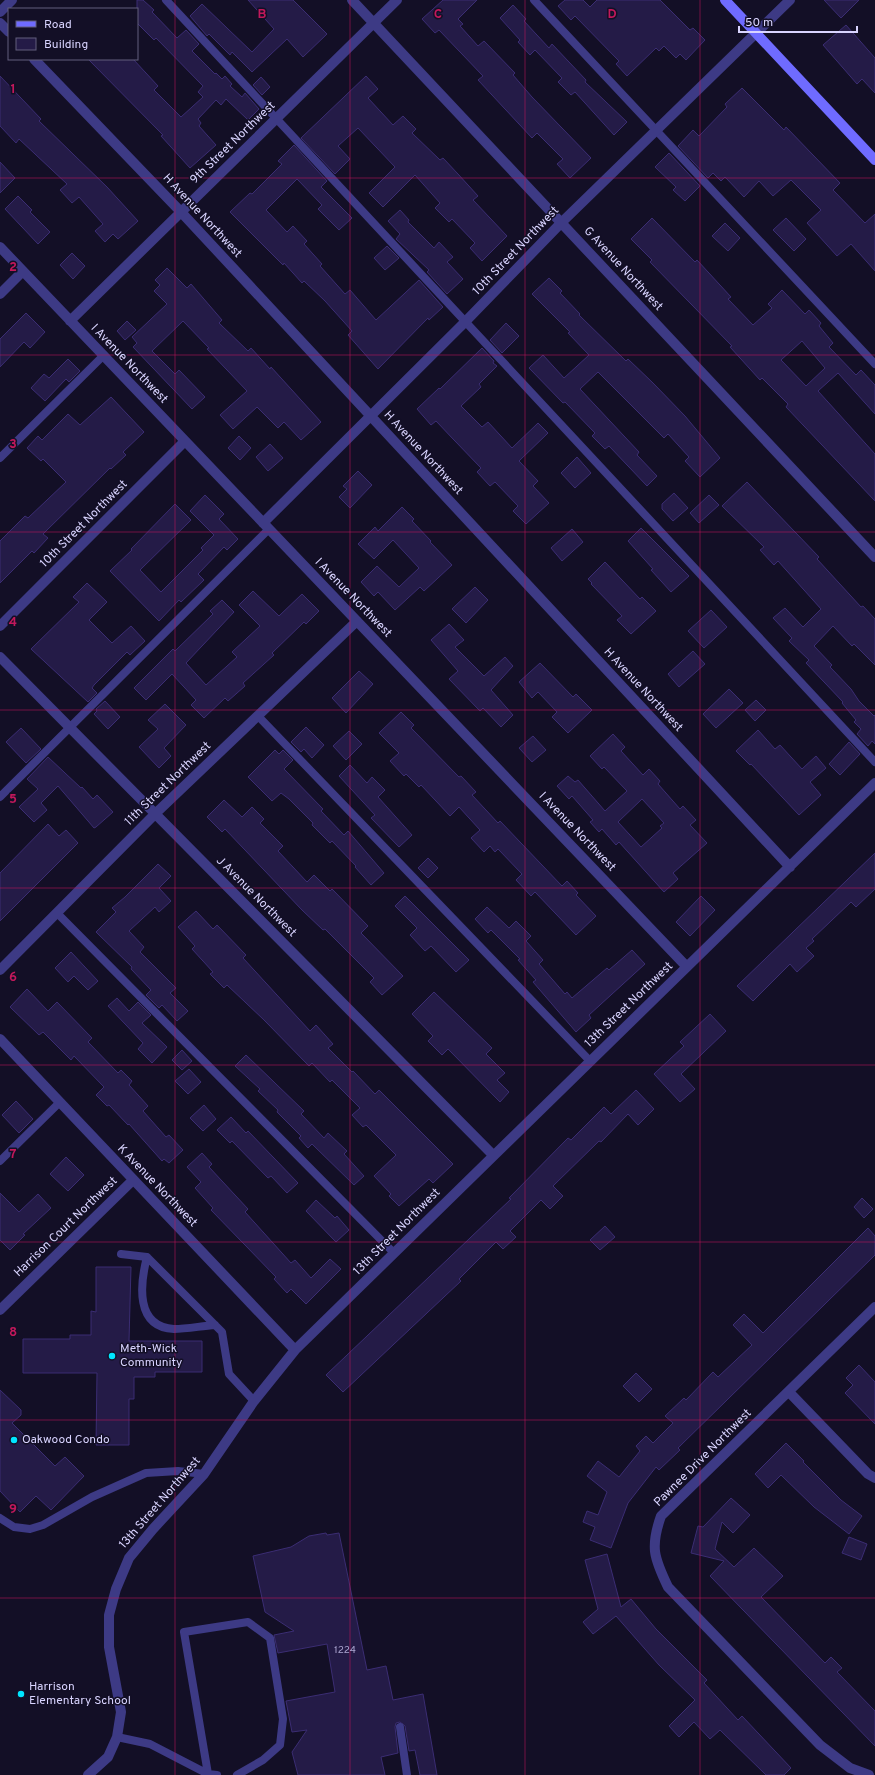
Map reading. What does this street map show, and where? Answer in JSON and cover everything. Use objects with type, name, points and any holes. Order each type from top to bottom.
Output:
[{"type":"main road","points":[[725,0],[758,33],[875,160]]},
{"type":"street","points":[[0,12],[12,0]]},
{"type":"street","name":"G Avenue Northwest","points":[[352,0],[875,557]]},
{"type":"street","name":"9th Street Northwest","points":[[70,321],[397,0]]},
{"type":"street","name":"10th Street Northwest","points":[[266,526],[370,416],[465,322],[561,223],[758,33],[790,0]]},
{"type":"street","points":[[0,23],[8,31]]},
{"type":"street","name":"H Avenue Northwest","points":[[35,60],[181,212],[790,867]]},
{"type":"street","name":"I Avenue Northwest","points":[[0,247],[687,967]]},
{"type":"street","points":[[0,294],[23,271]]},
{"type":"street","name":"10th Street Northwest","points":[[0,626],[185,441]]},
{"type":"street","name":"11th Street Northwest","points":[[0,970],[155,814],[357,621]]},
{"type":"street","name":"J Avenue Northwest","points":[[0,657],[493,1156]]},
{"type":"street","name":"13th Street Northwest","points":[[90,1774],[108,1758],[117,1737],[121,1712],[109,1647],[109,1615],[116,1589],[130,1558],[153,1529],[204,1474],[254,1402],[295,1350],[875,783]]},
{"type":"street","name":"K Avenue Northwest","points":[[0,1039],[295,1350]]},
{"type":"street","name":"Harrison Court Northwest","points":[[0,1310],[133,1180]]},
{"type":"street","name":"Pawnee Drive Northwest","points":[[868,1775],[850,1768],[820,1745],[668,1587],[656,1563],[654,1536],[661,1516],[875,1307]]},
{"type":"street","points":[[789,1392],[868,1474],[875,1478]]},
{"type":"lane","points":[[166,0],[875,762]]},
{"type":"lane","points":[[534,0],[875,364]]},
{"type":"lane","points":[[0,458],[104,356]]},
{"type":"lane","points":[[0,797],[266,526]]},
{"type":"lane","points":[[258,716],[590,1061]]},
{"type":"lane","points":[[57,913],[394,1253]]},
{"type":"lane","points":[[0,1161],[60,1102]]},
{"type":"lane","points":[[120,1254],[147,1257],[222,1332],[229,1374],[254,1402]]},
{"type":"lane","points":[[147,1257],[142,1276],[142,1296],[144,1311],[155,1323],[173,1329],[215,1325]]},
{"type":"lane","points":[[0,1518],[14,1527],[30,1529],[43,1525],[92,1496],[146,1473],[178,1471],[204,1474]]},
{"type":"lane","points":[[208,1774],[184,1632],[248,1622],[270,1638],[284,1719],[280,1745],[263,1760],[237,1775]]},
{"type":"lane","points":[[400,1727],[407,1775]]},
{"type":"lane","points":[[117,1737],[150,1744],[208,1774],[217,1775]]},
{"type":"building","points":[[137,0],[143,0],[154,10],[152,12],[177,38],[186,30],[199,44],[192,51],[215,74],[216,73],[222,79],[225,76],[232,84],[230,86],[242,97],[245,93],[259,109],[248,120],[226,99],[221,105],[216,100],[198,119],[201,123],[199,126],[216,145],[190,168],[161,136],[163,135],[89,60],[134,60],[158,86],[154,90],[181,117],[203,97],[198,92],[203,86],[156,38],[154,40],[138,24]]},
{"type":"building","points":[[248,0],[293,0],[327,34],[303,57],[287,39],[252,72],[232,52],[230,55],[209,34],[207,36],[190,16],[202,4],[252,52],[274,29]]},
{"type":"building","points":[[443,0],[477,0],[458,19],[463,24],[460,26],[478,46],[484,41],[515,73],[513,75],[532,97],[591,158],[570,178],[557,164],[563,159],[537,133],[532,138],[478,80],[483,76],[439,30],[435,33],[422,19]]},
{"type":"building","points":[[565,0],[583,0],[590,7],[597,0],[660,0],[690,30],[693,28],[705,40],[686,60],[680,54],[676,58],[664,46],[659,51],[656,48],[627,76],[616,64],[619,61],[575,16],[571,20],[558,6]]},
{"type":"building","points":[[824,0],[859,0],[841,18]]},
{"type":"building","points":[[513,5],[526,19],[524,21],[549,48],[552,44],[586,80],[585,82],[627,122],[614,135],[575,92],[571,95],[558,82],[562,78],[535,50],[530,55],[518,42],[520,40],[500,18]]},
{"type":"building","points":[[846,25],[875,58],[875,93],[862,79],[857,84],[823,45]]},
{"type":"building","points":[[0,76],[41,119],[39,121],[107,187],[138,221],[118,239],[113,234],[105,242],[95,231],[103,224],[79,197],[72,203],[60,190],[67,184],[19,139],[16,143],[0,126]]},
{"type":"building","points":[[366,76],[378,89],[368,98],[393,125],[403,116],[416,129],[412,133],[440,160],[443,158],[458,174],[478,196],[473,200],[507,236],[482,261],[470,248],[475,243],[452,219],[449,222],[435,208],[440,203],[415,175],[383,207],[369,193],[395,167],[358,128],[338,146],[350,159],[335,174],[301,138]]},
{"type":"building","points":[[261,77],[270,87],[262,95],[253,85]]},
{"type":"building","points":[[742,88],[784,130],[786,127],[840,183],[833,190],[865,223],[875,214],[875,271],[851,244],[837,256],[807,223],[821,210],[791,180],[773,196],[759,181],[744,197],[725,177],[721,181],[713,173],[708,178],[678,146],[693,130],[699,136],[727,107],[725,104]]},
{"type":"building","points":[[294,145],[327,181],[321,187],[352,218],[339,230],[318,209],[322,205],[297,179],[266,210],[287,232],[293,226],[307,241],[304,244],[322,264],[320,266],[345,294],[350,290],[376,320],[419,280],[443,307],[429,320],[428,318],[378,369],[348,335],[352,331],[325,301],[304,281],[302,283],[284,263],[283,265],[230,212],[250,193],[252,194],[282,164],[278,161]]},
{"type":"building","points":[[669,153],[700,186],[685,201],[673,190],[676,187],[655,167]]},
{"type":"building","points":[[0,162],[15,178],[0,193]]},
{"type":"building","points":[[18,196],[32,210],[30,212],[50,232],[38,244],[5,209]]},
{"type":"building","points":[[400,210],[409,220],[408,222],[434,248],[439,242],[453,257],[447,262],[463,279],[447,294],[427,272],[429,270],[396,239],[400,234],[388,221]]},
{"type":"building","points":[[652,218],[695,262],[697,260],[731,297],[728,299],[753,325],[772,308],[768,304],[782,290],[805,314],[809,310],[821,323],[819,326],[833,343],[829,347],[856,375],[861,370],[875,385],[875,414],[838,373],[818,391],[875,454],[875,501],[786,407],[788,404],[762,378],[760,380],[730,347],[732,346],[650,262],[652,260],[631,239]],"holes":[[[802,341],[825,368],[806,386],[781,360]]]},
{"type":"building","points":[[786,218],[806,239],[794,251],[773,230]]},
{"type":"building","points":[[725,223],[740,238],[728,251],[712,236]]},
{"type":"building","points":[[387,246],[399,258],[385,270],[374,258]]},
{"type":"building","points":[[72,253],[85,266],[73,279],[60,265]]},
{"type":"building","points":[[167,268],[187,288],[191,284],[222,320],[219,323],[248,351],[251,348],[270,369],[271,367],[321,422],[301,440],[284,422],[278,428],[257,407],[233,429],[220,415],[247,391],[183,321],[152,351],[175,374],[179,370],[205,397],[192,409],[133,347],[137,343],[132,337],[167,304],[154,291],[160,285],[155,280]]},
{"type":"building","points":[[549,278],[562,291],[560,293],[580,314],[579,315],[626,361],[628,359],[653,383],[685,416],[720,458],[700,477],[685,461],[689,457],[668,434],[664,438],[598,372],[580,389],[639,452],[637,455],[657,476],[647,486],[609,446],[605,449],[592,436],[595,433],[529,368],[543,355],[564,378],[589,355],[568,333],[570,332],[532,294]]},
{"type":"building","points":[[26,313],[45,332],[30,348],[24,342],[0,367],[0,339]]},
{"type":"building","points":[[127,321],[136,330],[125,340],[117,331]]},
{"type":"building","points":[[506,323],[519,336],[502,353],[490,340]]},
{"type":"building","points":[[482,348],[497,366],[479,384],[481,387],[461,406],[482,427],[488,422],[512,448],[538,423],[548,433],[519,461],[538,481],[533,486],[549,503],[526,524],[513,511],[518,506],[495,482],[490,486],[477,472],[481,468],[436,421],[431,425],[417,409]]},
{"type":"building","points":[[68,359],[80,371],[69,382],[66,379],[45,401],[31,388],[44,374],[49,378]]},
{"type":"building","points":[[111,397],[144,432],[123,452],[126,455],[111,469],[110,468],[43,534],[48,538],[34,553],[32,551],[0,583],[0,541],[25,516],[28,518],[66,482],[43,459],[41,461],[27,448],[38,436],[42,440],[68,414],[80,425]]},
{"type":"building","points":[[239,436],[251,448],[240,460],[228,448]]},
{"type":"building","points":[[270,444],[283,458],[268,471],[256,457]]},
{"type":"building","points":[[577,457],[591,473],[575,488],[561,473]]},
{"type":"building","points":[[358,471],[372,485],[350,508],[339,497],[347,489],[343,486]]},
{"type":"building","points":[[747,482],[819,557],[817,559],[861,607],[863,606],[875,619],[875,665],[854,644],[852,646],[833,626],[814,646],[832,665],[830,667],[851,689],[859,701],[874,716],[875,715],[875,744],[872,741],[868,746],[857,734],[861,729],[854,722],[856,720],[842,703],[843,702],[806,663],[809,660],[789,641],[792,638],[773,618],[785,608],[803,627],[821,609],[778,561],[774,565],[760,550],[764,547],[722,506]]},
{"type":"building","points":[[674,493],[688,508],[673,521],[662,509],[662,504]]},
{"type":"building","points":[[205,495],[224,514],[219,519],[238,539],[227,550],[224,547],[198,574],[204,580],[181,602],[179,600],[159,621],[110,571],[175,504],[191,520],[140,570],[161,592],[203,550],[201,548],[214,535],[190,511]]},
{"type":"building","points":[[709,495],[719,505],[699,523],[690,513]]},
{"type":"building","points":[[402,507],[414,519],[412,521],[431,541],[430,542],[452,565],[424,591],[420,587],[395,610],[378,592],[374,596],[361,582],[377,566],[399,587],[419,568],[393,540],[374,559],[358,544],[375,527],[378,531]]},
{"type":"building","points":[[641,528],[689,576],[671,592],[628,541]]},
{"type":"building","points":[[572,529],[583,542],[562,561],[551,548]]},
{"type":"building","points":[[605,562],[640,599],[642,597],[656,611],[631,634],[617,620],[622,616],[588,579]]},
{"type":"building","points":[[87,583],[107,602],[89,620],[112,643],[131,626],[145,641],[130,655],[127,652],[94,685],[92,688],[97,693],[88,702],[31,649],[79,602],[73,597]]},
{"type":"building","points":[[475,587],[488,600],[466,623],[452,609]]},
{"type":"building","points":[[253,591],[279,616],[302,594],[319,611],[306,624],[304,622],[272,653],[274,655],[243,683],[245,686],[228,701],[225,698],[204,718],[191,705],[196,700],[172,674],[146,700],[134,688],[173,649],[175,651],[213,614],[210,611],[222,600],[234,612],[186,663],[206,685],[237,657],[232,652],[260,626],[239,605]]},
{"type":"building","points":[[711,610],[727,627],[704,648],[688,631]]},
{"type":"building","points":[[449,624],[464,640],[455,647],[484,676],[505,657],[513,666],[491,690],[513,715],[501,727],[483,708],[480,711],[449,679],[458,671],[431,640]]},
{"type":"building","points":[[693,651],[705,664],[679,687],[668,674]]},
{"type":"building","points":[[540,663],[573,697],[576,694],[592,710],[568,733],[552,717],[557,712],[538,692],[532,698],[519,682]]},
{"type":"building","points":[[359,671],[373,684],[346,713],[332,698]]},
{"type":"building","points":[[729,689],[743,703],[716,728],[703,714]]},
{"type":"building","points":[[756,700],[766,710],[755,721],[745,710]]},
{"type":"building","points":[[105,701],[120,717],[108,729],[94,714],[97,711],[96,709]]},
{"type":"building","points":[[165,704],[186,725],[164,748],[171,756],[159,768],[139,747],[158,729],[148,720]]},
{"type":"building","points":[[401,712],[414,725],[411,728],[459,777],[461,776],[476,792],[472,795],[498,823],[500,821],[562,886],[567,881],[578,893],[576,895],[596,916],[576,935],[535,892],[531,896],[516,880],[522,874],[498,849],[495,852],[490,846],[484,852],[471,838],[480,830],[459,807],[450,816],[421,785],[419,787],[406,774],[404,776],[390,761],[399,753],[379,733]]},
{"type":"building","points":[[306,727],[324,745],[312,758],[304,749],[301,752],[291,742]]},
{"type":"building","points":[[21,728],[41,749],[26,763],[6,742]]},
{"type":"building","points":[[758,730],[775,749],[780,745],[802,769],[816,756],[826,768],[810,782],[821,795],[799,815],[751,764],[750,765],[736,751]]},
{"type":"building","points":[[349,731],[362,744],[346,760],[333,746]]},
{"type":"building","points":[[613,734],[625,747],[621,751],[643,775],[649,769],[660,781],[658,784],[680,809],[683,806],[696,820],[690,825],[707,843],[673,873],[678,879],[664,892],[619,842],[616,845],[602,829],[599,832],[590,822],[593,820],[572,796],[569,799],[557,786],[568,776],[575,782],[578,780],[605,811],[627,791],[604,767],[602,769],[590,756]],"holes":[[[642,799],[664,823],[660,826],[662,828],[641,847],[618,822]]]},
{"type":"building","points":[[533,736],[546,750],[532,762],[519,748]]},
{"type":"building","points":[[849,742],[860,754],[840,775],[829,764]]},
{"type":"building","points":[[275,750],[279,754],[283,750],[293,760],[284,769],[323,809],[321,811],[344,835],[348,831],[384,873],[371,885],[355,867],[356,866],[332,841],[330,843],[312,825],[313,823],[289,799],[281,793],[272,801],[248,777]]},
{"type":"building","points":[[48,757],[81,788],[82,787],[93,799],[97,795],[113,812],[94,828],[58,786],[41,803],[47,810],[34,822],[19,807],[38,789],[27,779]]},
{"type":"building","points":[[350,765],[367,783],[372,777],[385,790],[378,797],[412,835],[399,847],[371,818],[375,815],[339,776]]},
{"type":"building","points":[[224,800],[242,817],[252,807],[264,819],[260,823],[283,846],[278,851],[307,882],[314,875],[330,891],[332,889],[368,926],[361,933],[403,976],[382,995],[370,982],[374,978],[325,929],[323,930],[302,910],[225,829],[222,832],[207,817]]},
{"type":"building","points":[[48,824],[59,836],[66,830],[78,843],[0,921],[0,873]]},
{"type":"building","points":[[875,853],[875,889],[856,907],[851,902],[812,939],[814,941],[806,948],[814,956],[797,972],[790,964],[753,1001],[737,986]]},
{"type":"building","points":[[428,858],[438,868],[428,878],[418,868]]},
{"type":"building","points":[[158,864],[171,876],[159,888],[171,901],[159,912],[155,907],[129,931],[144,947],[140,952],[176,988],[170,993],[188,1011],[177,1021],[162,1005],[159,1008],[146,995],[151,990],[131,969],[132,967],[96,932],[116,912],[112,908]]},
{"type":"building","points":[[405,896],[469,960],[456,972],[431,946],[425,951],[410,935],[417,928],[395,906]]},
{"type":"building","points":[[701,896],[715,910],[690,936],[676,922]]},
{"type":"building","points":[[487,907],[509,928],[516,921],[531,936],[526,941],[543,960],[539,964],[565,994],[567,992],[572,998],[607,968],[609,970],[632,950],[645,964],[589,1015],[591,1018],[576,1032],[533,982],[536,980],[518,960],[520,959],[491,930],[488,933],[475,919]]},
{"type":"building","points":[[196,911],[213,929],[217,925],[246,955],[243,958],[310,1031],[316,1025],[333,1044],[328,1048],[375,1094],[379,1090],[453,1164],[433,1183],[429,1179],[399,1206],[389,1196],[391,1194],[374,1176],[396,1155],[366,1125],[363,1127],[352,1115],[360,1108],[332,1080],[330,1082],[312,1063],[309,1066],[227,985],[224,988],[210,974],[213,972],[192,949],[195,946],[178,927]]},
{"type":"building","points":[[71,952],[98,981],[88,990],[74,976],[68,982],[55,968]]},
{"type":"building","points":[[27,989],[48,1011],[57,1002],[92,1038],[88,1042],[118,1073],[121,1070],[132,1081],[129,1085],[148,1106],[143,1111],[166,1137],[169,1135],[183,1150],[169,1163],[164,1159],[162,1161],[129,1124],[128,1125],[109,1105],[107,1106],[96,1095],[104,1087],[74,1056],[71,1060],[43,1032],[39,1035],[10,1007]]},
{"type":"building","points":[[434,992],[492,1048],[486,1054],[505,1073],[497,1080],[509,1092],[500,1102],[448,1049],[442,1055],[428,1041],[433,1036],[412,1014]]},
{"type":"building","points":[[117,998],[129,1011],[138,1002],[151,1015],[142,1023],[167,1047],[152,1063],[138,1049],[143,1043],[108,1006]]},
{"type":"building","points":[[710,1014],[726,1031],[681,1074],[695,1089],[680,1102],[654,1074],[684,1046],[680,1042]]},
{"type":"building","points":[[182,1050],[192,1061],[182,1070],[172,1060]]},
{"type":"building","points":[[246,1055],[304,1111],[301,1114],[324,1138],[328,1133],[347,1151],[344,1154],[364,1176],[354,1185],[312,1144],[308,1148],[299,1138],[301,1136],[277,1112],[278,1110],[258,1091],[260,1089],[235,1066]]},
{"type":"building","points":[[189,1069],[201,1082],[188,1094],[175,1081]]},
{"type":"building","points":[[636,1090],[654,1109],[638,1125],[628,1114],[601,1142],[599,1141],[553,1186],[563,1196],[550,1209],[541,1200],[510,1231],[516,1237],[503,1249],[496,1242],[459,1279],[461,1281],[343,1392],[326,1375],[511,1199],[509,1198],[568,1138],[571,1140],[604,1107],[611,1114]]},
{"type":"building","points":[[16,1101],[33,1119],[19,1133],[2,1115]]},
{"type":"building","points":[[204,1105],[216,1119],[203,1131],[190,1118]]},
{"type":"building","points":[[231,1117],[246,1133],[248,1131],[298,1183],[287,1193],[271,1176],[268,1178],[232,1141],[230,1143],[217,1130]]},
{"type":"building","points":[[202,1153],[212,1164],[209,1167],[248,1209],[245,1212],[291,1263],[295,1260],[311,1278],[330,1259],[341,1269],[306,1304],[291,1289],[287,1293],[274,1279],[276,1277],[211,1210],[213,1208],[195,1188],[201,1182],[187,1167]]},
{"type":"building","points":[[66,1157],[84,1175],[68,1191],[50,1174]]},
{"type":"building","points":[[0,1193],[19,1212],[38,1194],[51,1208],[23,1234],[25,1235],[10,1250],[0,1240]]},
{"type":"building","points":[[862,1198],[873,1209],[864,1218],[854,1207]]},
{"type":"building","points":[[316,1200],[335,1218],[337,1216],[349,1230],[336,1242],[306,1211]]},
{"type":"building","points":[[605,1226],[615,1237],[600,1250],[590,1240]]},
{"type":"building","points":[[868,1228],[875,1236],[875,1255],[678,1448],[680,1450],[659,1470],[656,1467],[628,1503],[611,1548],[590,1540],[595,1527],[583,1522],[587,1511],[598,1515],[607,1492],[587,1476],[598,1461],[619,1477],[640,1451],[636,1446],[646,1436],[653,1443],[673,1423],[665,1416],[684,1398],[686,1400],[713,1372],[718,1377],[752,1345],[733,1325],[744,1314],[763,1333]]},
{"type":"building","name":"Meth-Wick Community","points":[[96,1267],[131,1267],[129,1341],[202,1341],[202,1372],[155,1372],[155,1377],[134,1377],[134,1399],[129,1399],[129,1445],[96,1445],[97,1373],[23,1373],[23,1339],[70,1339],[70,1335],[91,1335],[91,1311],[96,1312]]},
{"type":"building","points":[[859,1365],[875,1382],[875,1424],[845,1393],[853,1385],[846,1378]]},
{"type":"building","points":[[636,1373],[652,1389],[639,1402],[623,1386]]},
{"type":"building","name":"Oakwood Condo","points":[[0,1390],[21,1410],[21,1415],[12,1423],[55,1466],[65,1457],[84,1476],[51,1510],[36,1496],[20,1512],[0,1491]]},
{"type":"building","points":[[786,1443],[841,1500],[862,1516],[849,1534],[814,1507],[781,1475],[768,1488],[755,1474]]},
{"type":"building","points":[[731,1498],[750,1515],[733,1533],[722,1522],[715,1549],[734,1567],[754,1548],[783,1576],[761,1597],[825,1663],[831,1657],[842,1668],[837,1672],[875,1711],[875,1746],[710,1576],[724,1561],[691,1553],[698,1526],[703,1527]]},
{"type":"building","points":[[326,1533],[327,1535],[339,1533],[367,1670],[386,1666],[393,1700],[423,1694],[437,1775],[420,1775],[415,1750],[409,1751],[405,1726],[400,1722],[396,1723],[395,1727],[398,1753],[381,1757],[385,1775],[298,1775],[292,1752],[307,1730],[292,1732],[286,1701],[335,1692],[327,1644],[278,1653],[274,1635],[294,1631],[265,1612],[253,1556],[291,1547],[309,1536]]},
{"type":"building","points":[[849,1537],[867,1544],[861,1560],[842,1553]]},
{"type":"building","points":[[607,1554],[621,1607],[631,1599],[656,1629],[707,1680],[704,1683],[738,1720],[742,1716],[791,1768],[784,1775],[766,1775],[720,1730],[710,1739],[694,1722],[679,1737],[669,1726],[695,1700],[659,1665],[616,1616],[593,1634],[583,1622],[598,1609],[585,1560]]},
{"type":"place","name":"Meth-Wick Community","points":[[112,1356]]},
{"type":"place","name":"Oakwood Condo","points":[[14,1440]]},
{"type":"place","name":"Harrison Elementary School","points":[[21,1694]]}]
